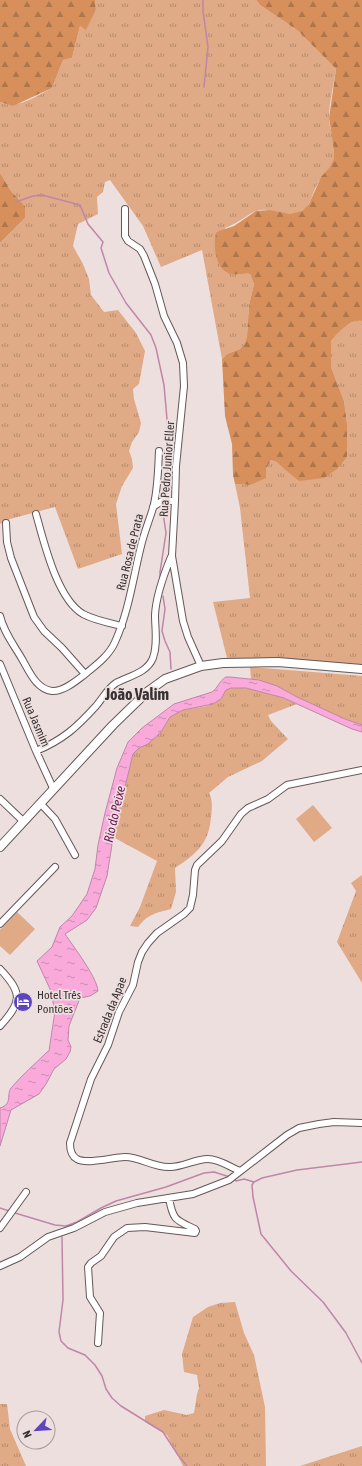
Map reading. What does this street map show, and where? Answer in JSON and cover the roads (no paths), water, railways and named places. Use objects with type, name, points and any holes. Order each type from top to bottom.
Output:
[{"type":"main road","points":[[0,847],[53,788],[113,725],[147,692],[165,679],[201,666],[223,663],[278,662],[362,669]]},
{"type":"street","name":"Rua Pedro Junior Eller","points":[[125,209],[125,236],[128,241],[137,246],[141,251],[152,276],[164,316],[181,354],[185,372],[176,466],[172,556],[183,621],[188,637],[201,666]]},
{"type":"street","points":[[153,507],[157,487],[159,451]]},
{"type":"street","name":"Rua Rosa de Prata","points":[[0,616],[6,632],[28,671],[39,685],[46,690],[53,691],[62,689],[85,674],[110,651],[122,626],[130,600],[141,545],[153,507],[162,501],[175,501]]},
{"type":"street","points":[[36,514],[45,546],[60,586],[65,595],[75,607],[84,614],[122,626]]},
{"type":"street","points":[[6,522],[7,542],[11,558],[34,617],[44,631],[62,648],[85,674]]},
{"type":"street","points":[[36,751],[58,742],[88,714],[112,686],[138,673],[150,664],[155,648],[156,608],[163,578],[172,556]]},
{"type":"street","name":"Rua Jasmim","points":[[0,664],[53,788]]},
{"type":"street","name":"Estrada da Apae","points":[[237,1173],[221,1162],[208,1159],[202,1159],[171,1167],[155,1166],[141,1160],[126,1157],[83,1161],[73,1156],[70,1143],[91,1079],[108,1045],[119,1012],[134,985],[138,962],[142,952],[157,933],[190,908],[197,865],[222,841],[241,814],[249,807],[268,798],[287,786],[362,770]]},
{"type":"street","points":[[0,799],[23,821]]},
{"type":"street","points":[[40,803],[55,819],[75,855]]},
{"type":"street","points":[[0,924],[54,867]]},
{"type":"street","points":[[0,969],[15,987],[17,1004],[11,1014],[0,1026]]},
{"type":"street","points":[[0,1266],[20,1257],[48,1237],[74,1228],[105,1212],[137,1202],[193,1194],[229,1180],[294,1130],[306,1126],[334,1122],[362,1123]]},
{"type":"street","points":[[0,1228],[26,1192]]},
{"type":"street","points":[[98,1343],[100,1313],[90,1297],[88,1267],[101,1256],[114,1237],[127,1228],[145,1227],[195,1233],[195,1229],[178,1222],[175,1218],[172,1213],[169,1198]]},
{"type":"water","name":"Rio do Peixe","points":[[226,677],[259,680],[277,686],[297,697],[345,719],[362,725],[362,732],[352,729],[284,698],[246,688],[231,688],[226,690],[221,699],[213,704],[183,710],[170,717],[161,732],[148,744],[139,748],[133,754],[114,832],[107,876],[96,908],[87,920],[65,934],[94,978],[98,991],[90,996],[80,998],[69,1026],[68,1040],[71,1047],[70,1052],[66,1059],[54,1069],[39,1094],[11,1110],[0,1146],[0,1108],[8,1102],[11,1088],[49,1051],[55,1011],[50,989],[37,961],[52,947],[60,927],[72,916],[87,894],[95,869],[98,845],[117,768],[128,742],[142,728],[174,704],[212,692]]},
{"type":"waterway","points":[[203,0],[208,47],[204,87]]},
{"type":"waterway","points":[[16,202],[33,196],[42,195],[80,205],[88,224],[103,242],[101,248],[109,273],[126,303],[151,335],[156,348],[164,385],[169,442],[169,465],[163,497]]},
{"type":"waterway","points":[[160,577],[166,533],[162,506]]},
{"type":"waterway","points":[[163,596],[165,609],[162,631],[170,652],[171,669]]},
{"type":"waterway","points":[[362,1162],[297,1170],[262,1178],[254,1182],[252,1185],[261,1234],[291,1271],[323,1302],[346,1333],[362,1363]]},
{"type":"waterway","points":[[15,1213],[55,1225],[66,1226],[77,1222],[116,1201],[166,1187],[204,1173],[214,1172],[230,1177]]},
{"type":"waterway","points":[[233,1179],[236,1181],[244,1179],[254,1182]]},
{"type":"waterway","points":[[0,1208],[9,1211]]},
{"type":"waterway","points":[[62,1237],[63,1300],[59,1332],[61,1341],[68,1348],[85,1355],[95,1365],[102,1376],[106,1389],[112,1398],[121,1406],[163,1432],[187,1466]]},
{"type":"place","name":"Hotel Três Pontões","points":[[23,1002]]},
{"type":"district","name":"João Valim","points":[[137,694]]}]
